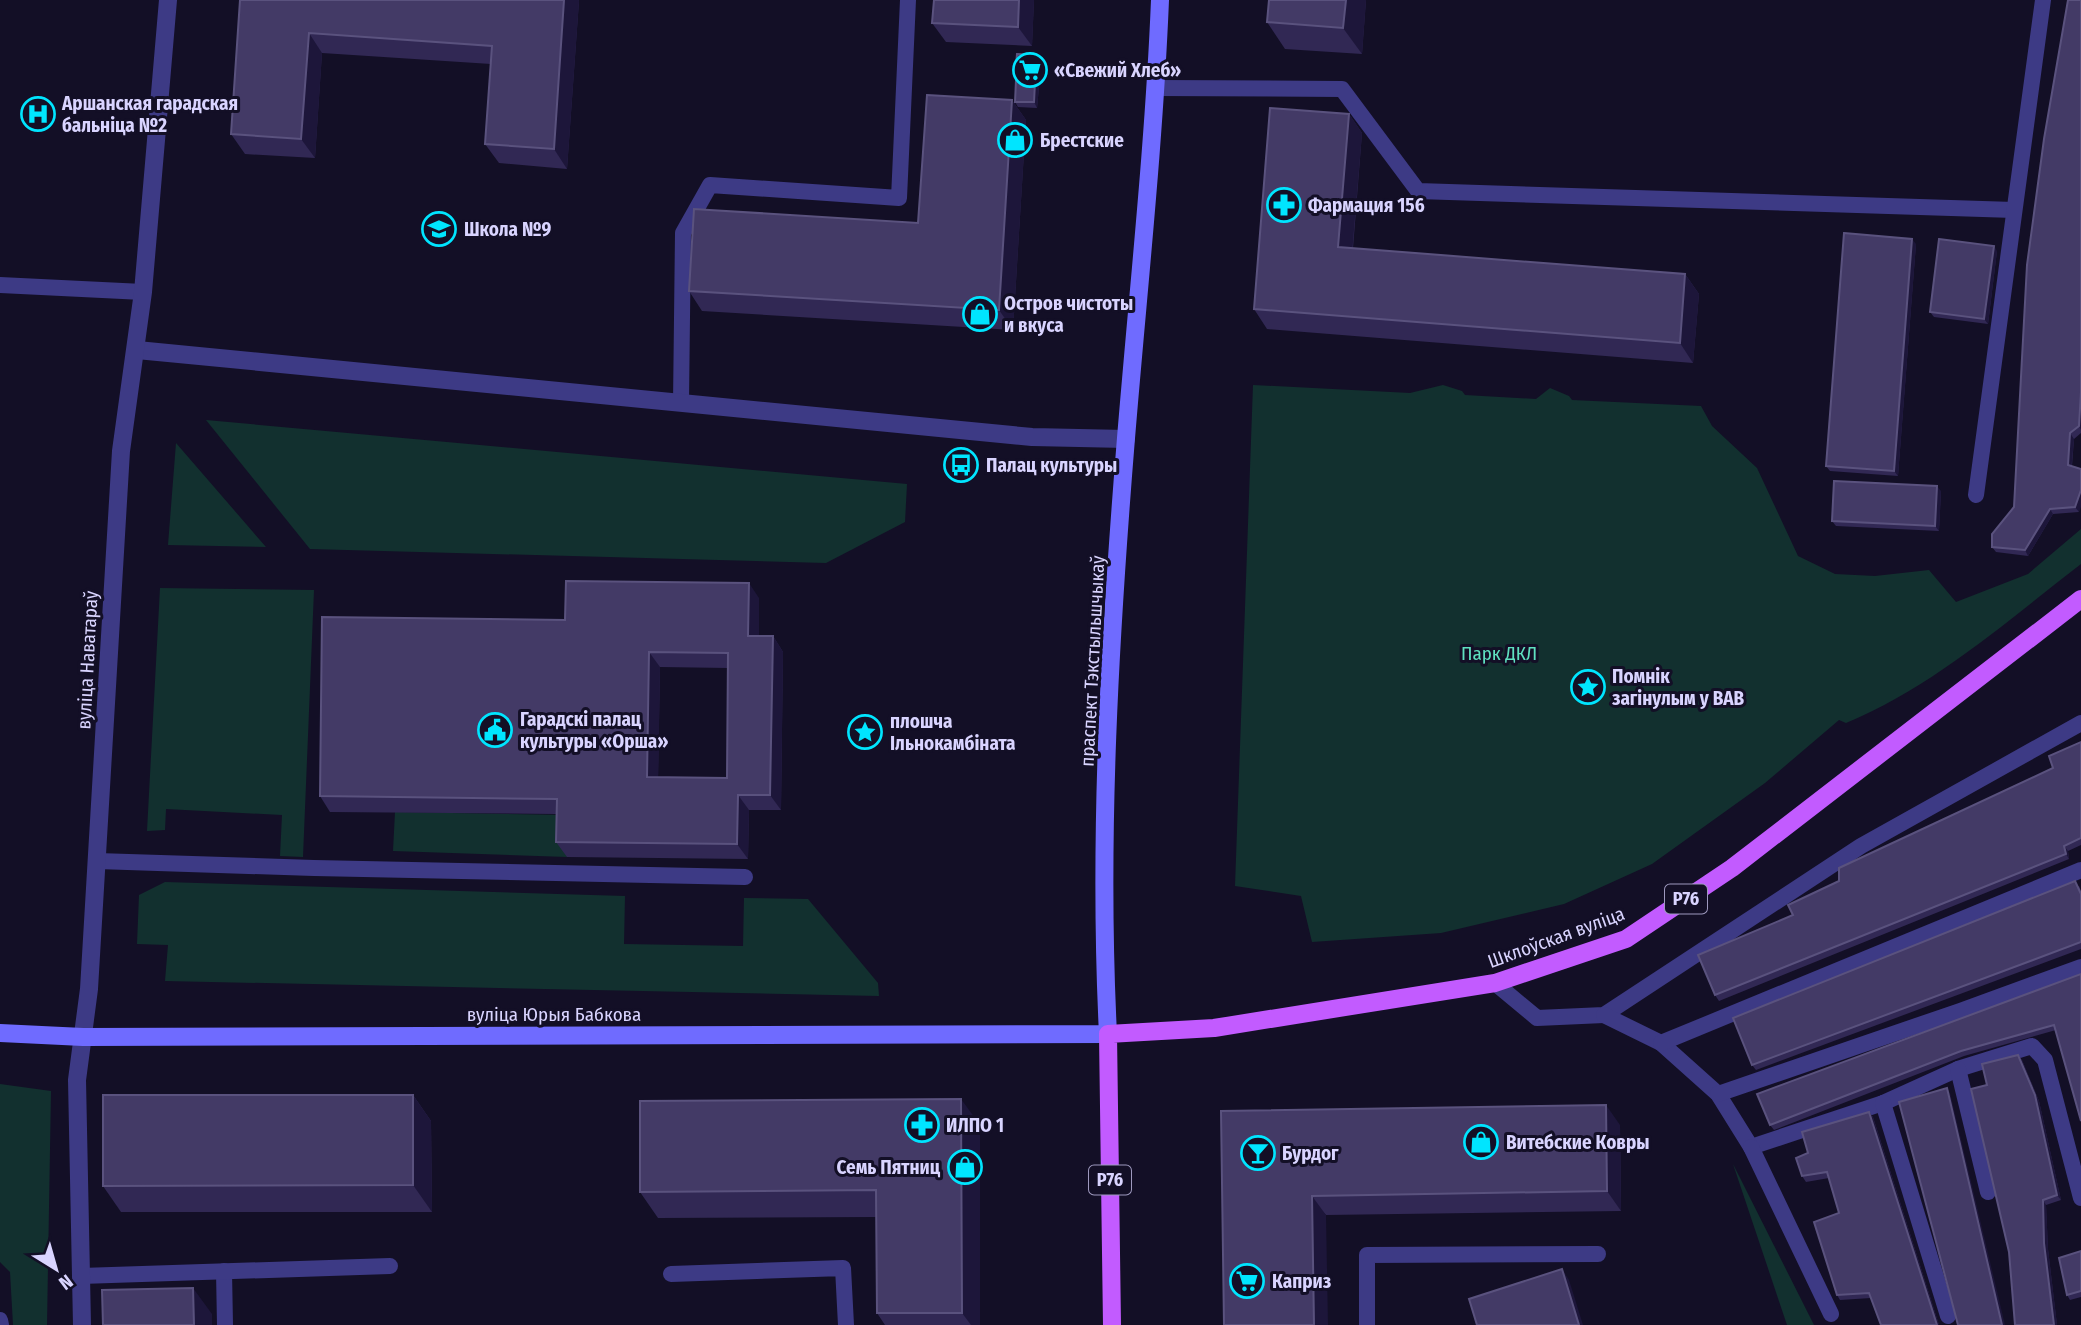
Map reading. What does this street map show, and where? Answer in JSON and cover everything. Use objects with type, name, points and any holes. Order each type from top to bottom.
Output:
[{"type":"main road","name":"праспект Тэкстыльшчыкаў","points":[[1112,1325],[1108,1034],[1104,961],[1111,656],[1126,439],[1156,88],[1160,0]]},
{"type":"main road","name":"Шклоўская вуліца","points":[[1108,1034],[1214,1028],[1495,983],[1626,939],[1732,868],[2081,599]]},
{"type":"main road","name":"вуліца Юрыя Бабкова","points":[[0,1033],[83,1037],[1108,1034]]},
{"type":"street","name":"вуліца Наватараў","points":[[82,1325],[77,1080],[89,989],[121,451],[144,292],[168,0]]},
{"type":"street","points":[[137,350],[1032,437],[1126,439]]},
{"type":"lane","points":[[681,402],[683,233],[710,185],[899,198],[908,0]]},
{"type":"lane","points":[[1976,495],[2043,0]]},
{"type":"lane","points":[[1156,88],[1342,89],[1418,191],[2014,210]]},
{"type":"lane","points":[[0,285],[144,292]]},
{"type":"lane","points":[[1604,1015],[1861,846],[2081,723]]},
{"type":"lane","points":[[97,861],[745,877]]},
{"type":"lane","points":[[1661,1043],[2081,870]]},
{"type":"lane","points":[[1718,1094],[2081,967]]},
{"type":"lane","points":[[1495,983],[1537,1018],[1604,1015],[1661,1043],[1718,1094],[1751,1147],[1831,1314]]},
{"type":"lane","points":[[1751,1147],[1883,1103],[1958,1069],[2032,1046],[2045,1060],[2081,1198]]},
{"type":"lane","points":[[1958,1069],[1989,1192]]},
{"type":"lane","points":[[1883,1103],[1948,1316]]},
{"type":"lane","points":[[1367,1325],[1367,1255],[1598,1254]]},
{"type":"lane","points":[[81,1276],[390,1266]]},
{"type":"lane","points":[[671,1274],[844,1268],[846,1325]]},
{"type":"lane","points":[[224,1271],[225,1325]]},
{"type":"green space","name":"Парк ДКЛ","points":[[1253,385],[1410,393],[1443,385],[1462,391],[1465,395],[1536,399],[1550,388],[1572,400],[1701,406],[1712,426],[1757,468],[1798,556],[1835,574],[1875,576],[1929,570],[1956,602],[2028,574],[2081,529],[2081,564],[1939,672],[1878,708],[1846,723],[1839,720],[1765,783],[1652,864],[1564,904],[1441,933],[1312,942],[1301,896],[1235,886]]},
{"type":"green space","points":[[206,420],[907,484],[905,522],[826,563],[310,549]]},
{"type":"green space","points":[[176,443],[266,547],[168,545]]},
{"type":"green space","points":[[160,588],[314,590],[303,857],[280,856],[282,815],[166,809],[165,830],[147,831]]},
{"type":"green space","points":[[395,812],[567,815],[567,857],[393,851]]},
{"type":"green space","points":[[165,882],[625,896],[624,944],[743,946],[744,898],[808,899],[878,983],[879,996],[165,981],[168,945],[137,944],[139,895]]},
{"type":"green space","points":[[0,1084],[51,1091],[47,1325],[13,1325],[10,1272],[0,1262]]},
{"type":"green space","points":[[1733,1164],[1814,1325],[1787,1325]]},
{"type":"building","points":[[240,0],[564,0],[554,149],[485,144],[492,46],[309,33],[301,139],[231,134]]},
{"type":"building","points":[[934,0],[1019,0],[1018,27],[932,23]]},
{"type":"building","points":[[1269,0],[1346,0],[1343,28],[1267,22]]},
{"type":"building","points":[[2068,0],[2081,0],[2081,392],[2079,426],[2070,433],[2068,465],[2081,469],[2081,490],[2075,507],[2050,509],[2025,550],[1992,547],[1992,534],[2014,507],[2027,265],[2044,139]]},
{"type":"building","points":[[1017,54],[1035,55],[1034,76],[1015,75]]},
{"type":"building","points":[[1016,80],[1035,82],[1034,102],[1015,102]]},
{"type":"building","points":[[927,95],[1012,100],[999,310],[689,291],[694,209],[918,223]]},
{"type":"building","points":[[1270,108],[1349,114],[1338,247],[1685,274],[1680,343],[1254,309]]},
{"type":"building","points":[[1844,233],[1912,239],[1894,471],[1826,466]]},
{"type":"building","points":[[1939,239],[1994,246],[1984,319],[1930,312]]},
{"type":"building","points":[[1834,481],[1937,486],[1935,526],[1832,521]]},
{"type":"building","name":"Гарадскі палац культуры «Орша»","points":[[566,581],[749,583],[748,636],[773,636],[770,795],[738,795],[737,844],[556,842],[557,799],[320,796],[322,617],[565,620]],"holes":[[[649,652],[728,653],[727,778],[647,777]]]},
{"type":"building","points":[[2081,742],[2081,838],[2064,846],[2066,854],[1715,995],[1698,955],[1793,915],[1788,905],[1839,881],[1839,868],[2053,768],[2049,756]]},
{"type":"building","points":[[2075,881],[2081,894],[2081,942],[1752,1065],[1733,1018]]},
{"type":"building","points":[[2081,974],[2081,1121],[2054,1025],[1961,1051],[1770,1125],[1757,1094]]},
{"type":"building","points":[[2018,1055],[2035,1095],[2057,1195],[2043,1200],[2044,1243],[2054,1325],[2015,1325],[2009,1252],[1971,1089],[1987,1085],[1982,1064]]},
{"type":"building","points":[[1947,1088],[2002,1325],[1958,1325],[1899,1102]]},
{"type":"building","points":[[103,1095],[413,1095],[413,1185],[103,1186]]},
{"type":"building","points":[[961,1099],[962,1313],[877,1313],[876,1190],[640,1192],[640,1101]]},
{"type":"building","points":[[1606,1105],[1607,1191],[1312,1196],[1314,1325],[1224,1325],[1221,1111]]},
{"type":"building","points":[[1869,1112],[1937,1325],[1881,1325],[1869,1293],[1837,1295],[1814,1222],[1839,1213],[1827,1172],[1802,1176],[1796,1158],[1808,1153],[1802,1132]]},
{"type":"building","points":[[2081,1251],[2081,1291],[2067,1295],[2059,1258]]},
{"type":"building","points":[[1562,1269],[1579,1325],[1477,1325],[1469,1299]]},
{"type":"building","points":[[193,1288],[194,1325],[103,1325],[102,1290]]},
{"type":"place","name":"«Свежий Хлеб»","points":[[1030,70]]},
{"type":"place","name":"Аршанская гарадская бальніца №2","points":[[38,114]]},
{"type":"place","name":"Брестские","points":[[1015,140]]},
{"type":"place","name":"Фармация 156","points":[[1284,205]]},
{"type":"place","name":"Школа №9","points":[[439,229]]},
{"type":"place","name":"Остров чистоты и вкуса","points":[[980,314]]},
{"type":"place","name":"Палац культуры","points":[[961,465]]},
{"type":"place","name":"Помнік загінулым у ВАВ","points":[[1588,687]]},
{"type":"place","name":"Гарадскі палац культуры «Орша»","points":[[495,730]]},
{"type":"place","name":"плошча Ільнокамбіната","points":[[865,732]]},
{"type":"place","name":"ИЛПО 1","points":[[922,1125]]},
{"type":"place","name":"Витебские Ковры","points":[[1481,1142]]},
{"type":"place","name":"Бурдог","points":[[1258,1153]]},
{"type":"place","name":"Семь Пятниц","points":[[965,1167]]},
{"type":"place","name":"Каприз","points":[[1247,1281]]}]
